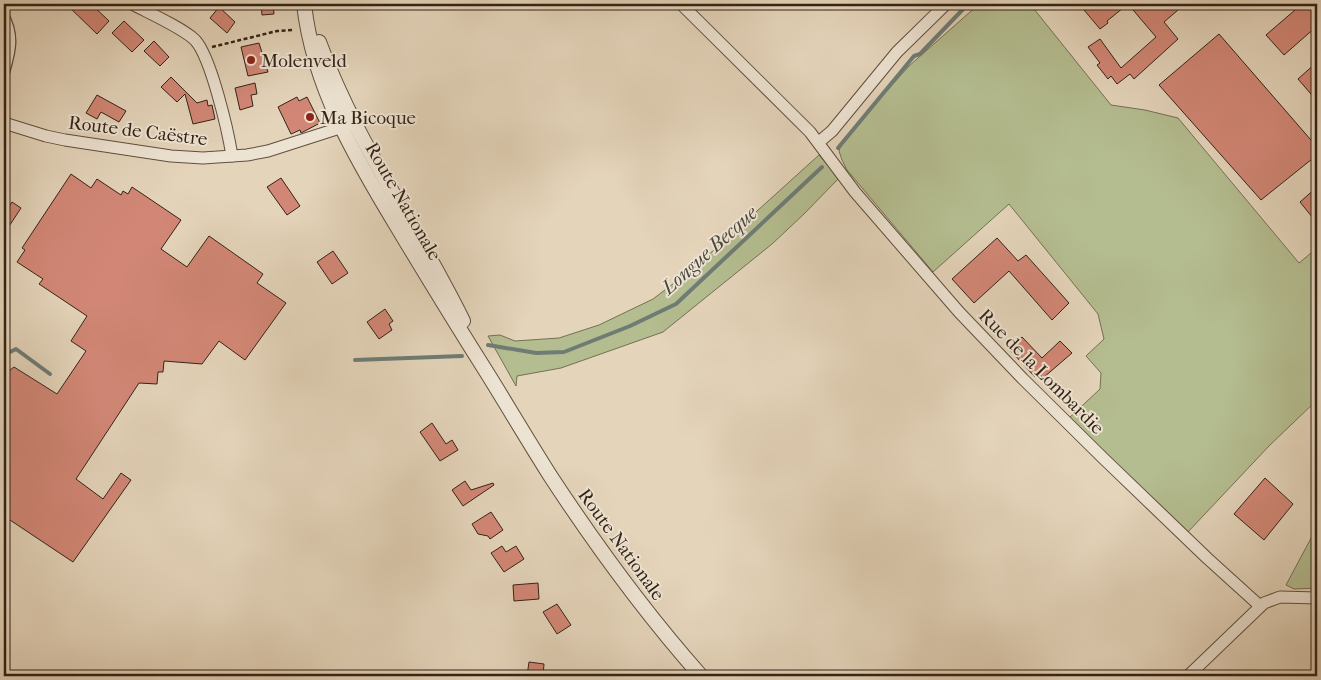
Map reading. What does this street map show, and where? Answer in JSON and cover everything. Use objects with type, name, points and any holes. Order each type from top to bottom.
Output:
[{"type":"street","points":[[132,4],[190,36],[202,50],[209,66],[232,156]]},
{"type":"street","name":"Route Nationale","points":[[305,4],[308,30],[318,69],[348,125],[435,266],[490,377],[537,455],[587,530],[647,611],[701,676]]},
{"type":"street","name":"Route Nationale","points":[[305,4],[348,125]]},
{"type":"street","name":"Rue de la Lombardie","points":[[681,4],[796,116],[819,142],[855,192],[959,312],[1023,379],[1207,558],[1260,606]]},
{"type":"street","points":[[819,142],[836,125],[868,84],[897,52],[946,4]]},
{"type":"street","name":"Route de Caëstre","points":[[4,123],[46,136],[194,158],[232,156],[277,149],[348,125]]},
{"type":"street","points":[[1188,676],[1260,606],[1269,600],[1280,597],[1317,598]]},
{"type":"lane","points":[[4,12],[12,29],[13,37],[4,81]]},
{"type":"lane","points":[[4,51],[11,53]]},
{"type":"path","points":[[202,50],[283,30],[308,30]]},
{"type":"green space","points":[[979,4],[1030,4],[1111,105],[1145,110],[1178,118],[1299,263],[1317,248],[1317,400],[1269,446],[1187,533],[1068,419],[1100,389],[1101,373],[1086,356],[1104,339],[1098,314],[1009,204],[933,272],[847,170],[842,160],[839,151],[842,141],[909,66]]},
{"type":"green space","points":[[819,155],[839,178],[772,244],[663,332],[561,368],[517,376],[516,386],[488,336],[500,335],[515,341],[559,338],[599,325],[653,299],[694,268]]},
{"type":"green space","points":[[1317,527],[1317,588],[1294,589],[1286,585]]},
{"type":"building","points":[[66,4],[91,4],[109,21],[97,34]]},
{"type":"building","points":[[261,4],[273,4],[274,14],[262,15]]},
{"type":"building","points":[[1079,4],[1128,4],[1100,29]]},
{"type":"building","points":[[1128,4],[1185,4],[1164,22],[1178,39],[1134,79],[1130,74],[1117,84],[1111,76],[1108,79],[1097,65],[1100,63],[1088,47],[1100,39],[1121,68],[1156,37]]},
{"type":"building","points":[[1302,4],[1317,4],[1317,26],[1284,55],[1266,35]]},
{"type":"building","points":[[219,7],[235,22],[227,33],[210,18]]},
{"type":"building","points":[[124,21],[144,40],[132,52],[112,33]]},
{"type":"building","points":[[1219,34],[1317,147],[1317,155],[1261,200],[1159,85]]},
{"type":"building","points":[[154,41],[169,57],[160,66],[144,51]]},
{"type":"building","name":"Molenveld","points":[[259,43],[268,72],[248,76],[241,47]]},
{"type":"building","points":[[1317,62],[1317,101],[1298,79]]},
{"type":"building","points":[[171,77],[197,103],[207,100],[208,106],[212,105],[215,119],[193,124],[185,94],[177,102],[161,87]]},
{"type":"building","points":[[255,83],[257,94],[251,95],[253,106],[240,110],[235,88]]},
{"type":"building","points":[[97,95],[126,111],[119,122],[101,112],[97,119],[86,113]]},
{"type":"building","points":[[297,97],[299,101],[307,97],[320,123],[301,133],[300,130],[291,134],[278,107]]},
{"type":"building","points":[[71,174],[91,188],[97,179],[121,195],[123,191],[128,194],[132,187],[181,220],[161,249],[187,267],[209,236],[263,274],[257,283],[286,303],[245,360],[219,341],[202,364],[164,361],[163,372],[158,372],[157,384],[139,383],[76,479],[103,499],[121,473],[131,480],[73,562],[4,516],[4,375],[14,367],[57,394],[86,351],[71,341],[87,316],[39,284],[43,279],[17,262],[25,250],[22,248]]},
{"type":"building","points":[[281,178],[300,206],[287,215],[267,187]]},
{"type":"building","points":[[1317,187],[1317,223],[1300,202]]},
{"type":"building","points":[[12,202],[21,208],[4,234],[4,205],[8,208]]},
{"type":"building","points":[[997,238],[1018,261],[1026,255],[1069,303],[1052,320],[1009,271],[974,303],[952,279]]},
{"type":"building","points":[[333,251],[348,273],[332,284],[317,262]]},
{"type":"building","points":[[385,309],[393,321],[389,324],[392,330],[379,339],[367,322]]},
{"type":"building","points":[[1022,337],[1042,358],[1060,341],[1072,353],[1043,378],[1038,374],[1035,377],[1009,349]]},
{"type":"building","points":[[432,423],[446,444],[452,440],[458,450],[440,461],[420,432]]},
{"type":"building","points":[[1265,478],[1293,504],[1264,540],[1234,514]]},
{"type":"building","points":[[465,481],[471,490],[493,483],[494,485],[463,506],[452,490]]},
{"type":"building","points":[[491,512],[503,530],[490,539],[488,536],[478,534],[472,524]]},
{"type":"building","points":[[502,546],[506,552],[516,546],[524,559],[504,572],[491,553]]},
{"type":"building","points":[[538,583],[539,599],[514,601],[513,585]]},
{"type":"building","points":[[557,604],[571,625],[557,634],[543,612]]},
{"type":"building","points":[[529,662],[544,664],[543,676],[527,676]]},
{"type":"waterway","name":"Longue Becque","points":[[838,148],[914,56],[920,54],[968,4]]},
{"type":"waterway","name":"Longue Becque","points":[[488,345],[536,353],[564,352],[630,326],[676,304],[822,167]]},
{"type":"waterway","name":"Longue Becque","points":[[4,355],[16,349],[50,374]]},
{"type":"waterway","name":"Longue Becque","points":[[355,360],[462,356]]},
{"type":"place","name":"Molenveld","points":[[251,60]]},
{"type":"place","name":"Ma Bicoque","points":[[310,117]]}]
